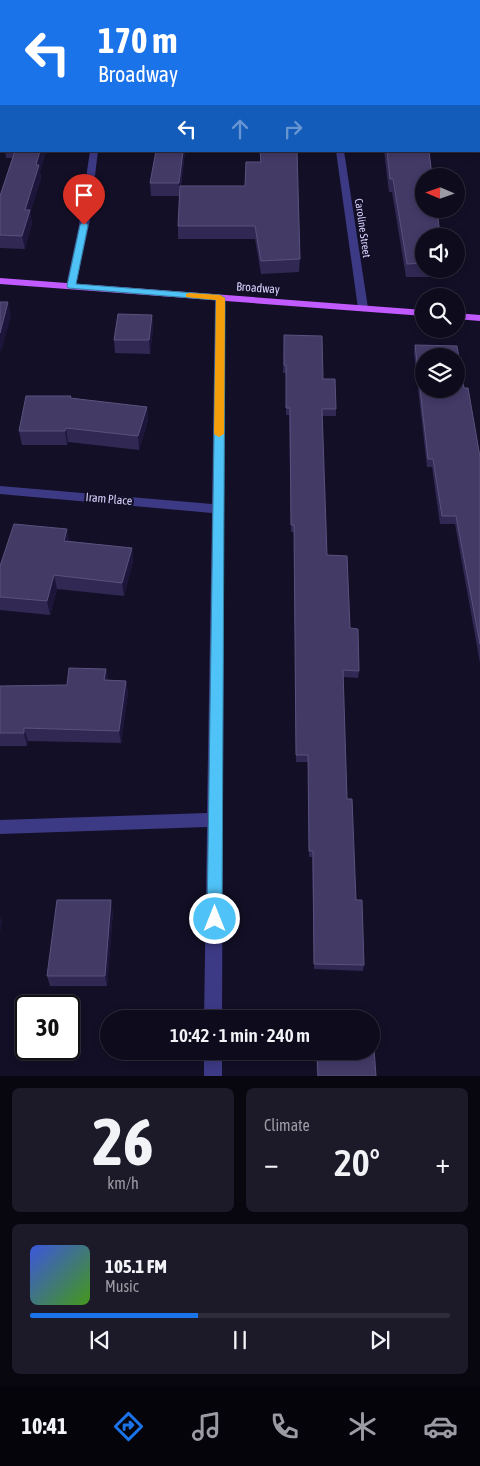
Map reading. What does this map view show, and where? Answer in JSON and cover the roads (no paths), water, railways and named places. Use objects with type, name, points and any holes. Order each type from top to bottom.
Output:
[{"type":"main road","name":"Broadway","points":[[0,281],[415,312]]},
{"type":"main road","points":[[465,317],[480,318]]},
{"type":"street","points":[[71,286],[84,225],[94,152]]},
{"type":"street","name":"Caroline Street","points":[[340,152],[363,308]]},
{"type":"street","points":[[214,1010],[220,298]]},
{"type":"street","name":"Iram Place","points":[[0,490],[218,508]]},
{"type":"street","points":[[0,827],[216,820]]},
{"type":"street","points":[[213,1060],[213,1076]]}]
